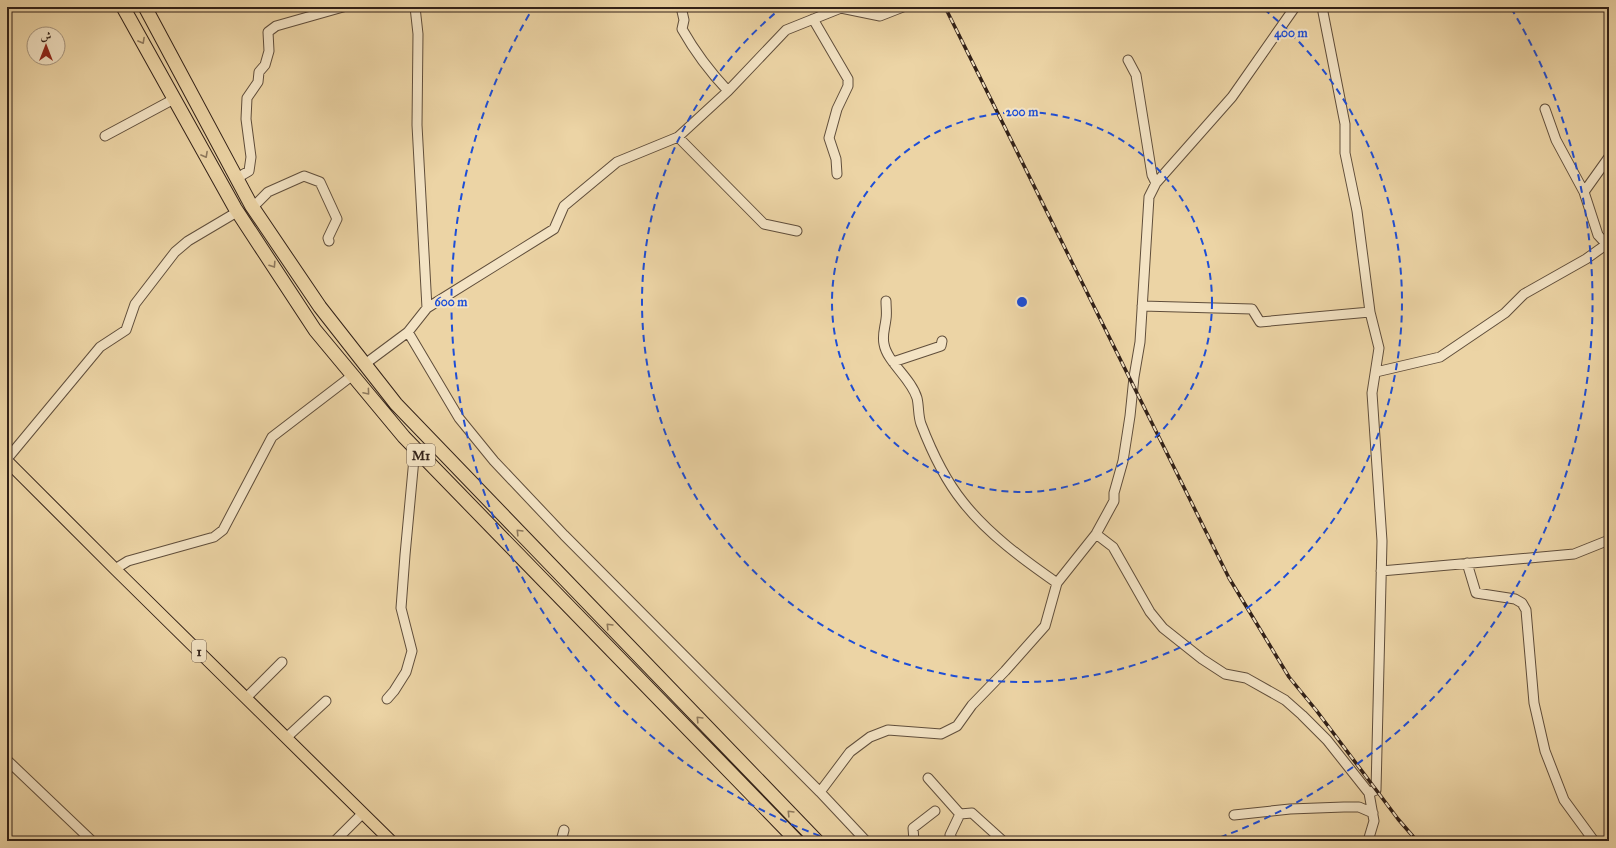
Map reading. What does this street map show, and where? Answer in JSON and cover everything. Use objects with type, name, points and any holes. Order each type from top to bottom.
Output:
[{"type":"highway","name":"M1","points":[[123,7],[237,212],[315,330],[414,448],[797,841]]},
{"type":"highway","name":"M1","points":[[145,7],[253,207],[320,307],[396,404],[817,841]]},
{"type":"main road","name":"1","points":[[7,460],[115,569],[390,839]]},
{"type":"street","points":[[237,178],[249,170],[251,157],[246,119],[247,98],[258,82],[259,72],[265,65],[269,52],[268,32],[276,26],[343,7]]},
{"type":"street","points":[[415,7],[418,34],[417,125],[427,308]]},
{"type":"street","points":[[680,7],[684,20],[682,29],[713,75],[728,91]]},
{"type":"street","points":[[365,364],[408,332],[427,308],[554,230],[564,206],[617,162],[678,138],[728,91],[786,30],[841,7],[880,16],[903,7]]},
{"type":"street","points":[[820,792],[850,752],[870,737],[888,730],[941,734],[958,726],[972,705],[1045,626],[1057,583],[1096,534],[1114,501],[1114,493],[1123,460],[1140,342],[1149,197],[1156,182],[1232,96],[1295,7]]},
{"type":"street","points":[[1322,7],[1345,124],[1345,153],[1356,211],[1370,312],[1378,348],[1376,372],[1372,392],[1382,541],[1382,571],[1376,790],[1369,793]]},
{"type":"street","points":[[813,19],[848,79],[848,86],[837,109],[830,138],[836,159],[837,174]]},
{"type":"street","points":[[1128,60],[1136,75],[1152,174],[1156,182]]},
{"type":"street","points":[[105,136],[174,99]]},
{"type":"street","points":[[1376,372],[1440,357],[1505,313],[1524,294],[1608,246],[1598,235],[1584,192],[1556,140],[1545,109]]},
{"type":"street","points":[[678,138],[764,224],[797,231]]},
{"type":"street","points":[[1584,192],[1609,157]]},
{"type":"street","points":[[253,207],[268,192],[304,176],[320,182],[337,219],[328,238],[329,241]]},
{"type":"street","points":[[7,460],[100,346],[126,330],[135,304],[175,252],[188,241],[237,212]]},
{"type":"street","points":[[886,301],[886,318],[883,333],[884,345],[893,362],[908,380],[917,397],[921,423],[952,486],[963,502],[979,520],[1006,544],[1057,583]]},
{"type":"street","points":[[1142,306],[1252,309],[1260,322],[1370,312]]},
{"type":"street","points":[[408,332],[459,418],[494,462],[564,535],[820,792],[866,841]]},
{"type":"street","points":[[893,362],[941,346],[942,342]]},
{"type":"street","points":[[115,569],[128,561],[214,537],[223,530],[272,437],[353,375]]},
{"type":"street","points":[[387,699],[406,672],[412,651],[402,608],[404,556],[414,448]]},
{"type":"street","points":[[1096,534],[1113,547],[1150,612],[1164,628],[1202,659],[1225,674],[1246,678],[1285,700],[1327,740],[1369,793],[1374,821],[1368,841]]},
{"type":"street","points":[[1382,571],[1574,554],[1609,540]]},
{"type":"street","points":[[1467,563],[1476,593],[1515,599],[1522,603],[1526,610],[1534,703],[1545,751],[1564,800],[1594,841]]},
{"type":"street","points":[[246,698],[282,662]]},
{"type":"street","points":[[286,738],[326,701]]},
{"type":"street","points":[[7,760],[92,841]]},
{"type":"street","points":[[928,778],[960,814],[972,814],[1003,841]]},
{"type":"street","points":[[1234,815],[1290,809],[1344,806],[1359,807],[1373,813]]},
{"type":"street","points":[[914,841],[913,828],[935,811]]},
{"type":"street","points":[[335,841],[363,812]]},
{"type":"street","points":[[953,841],[950,835],[960,814]]},
{"type":"street","points":[[561,841],[564,830]]},
{"type":"railway","points":[[945,7],[1229,578],[1289,677],[1316,710],[1398,819],[1417,841]]}]
